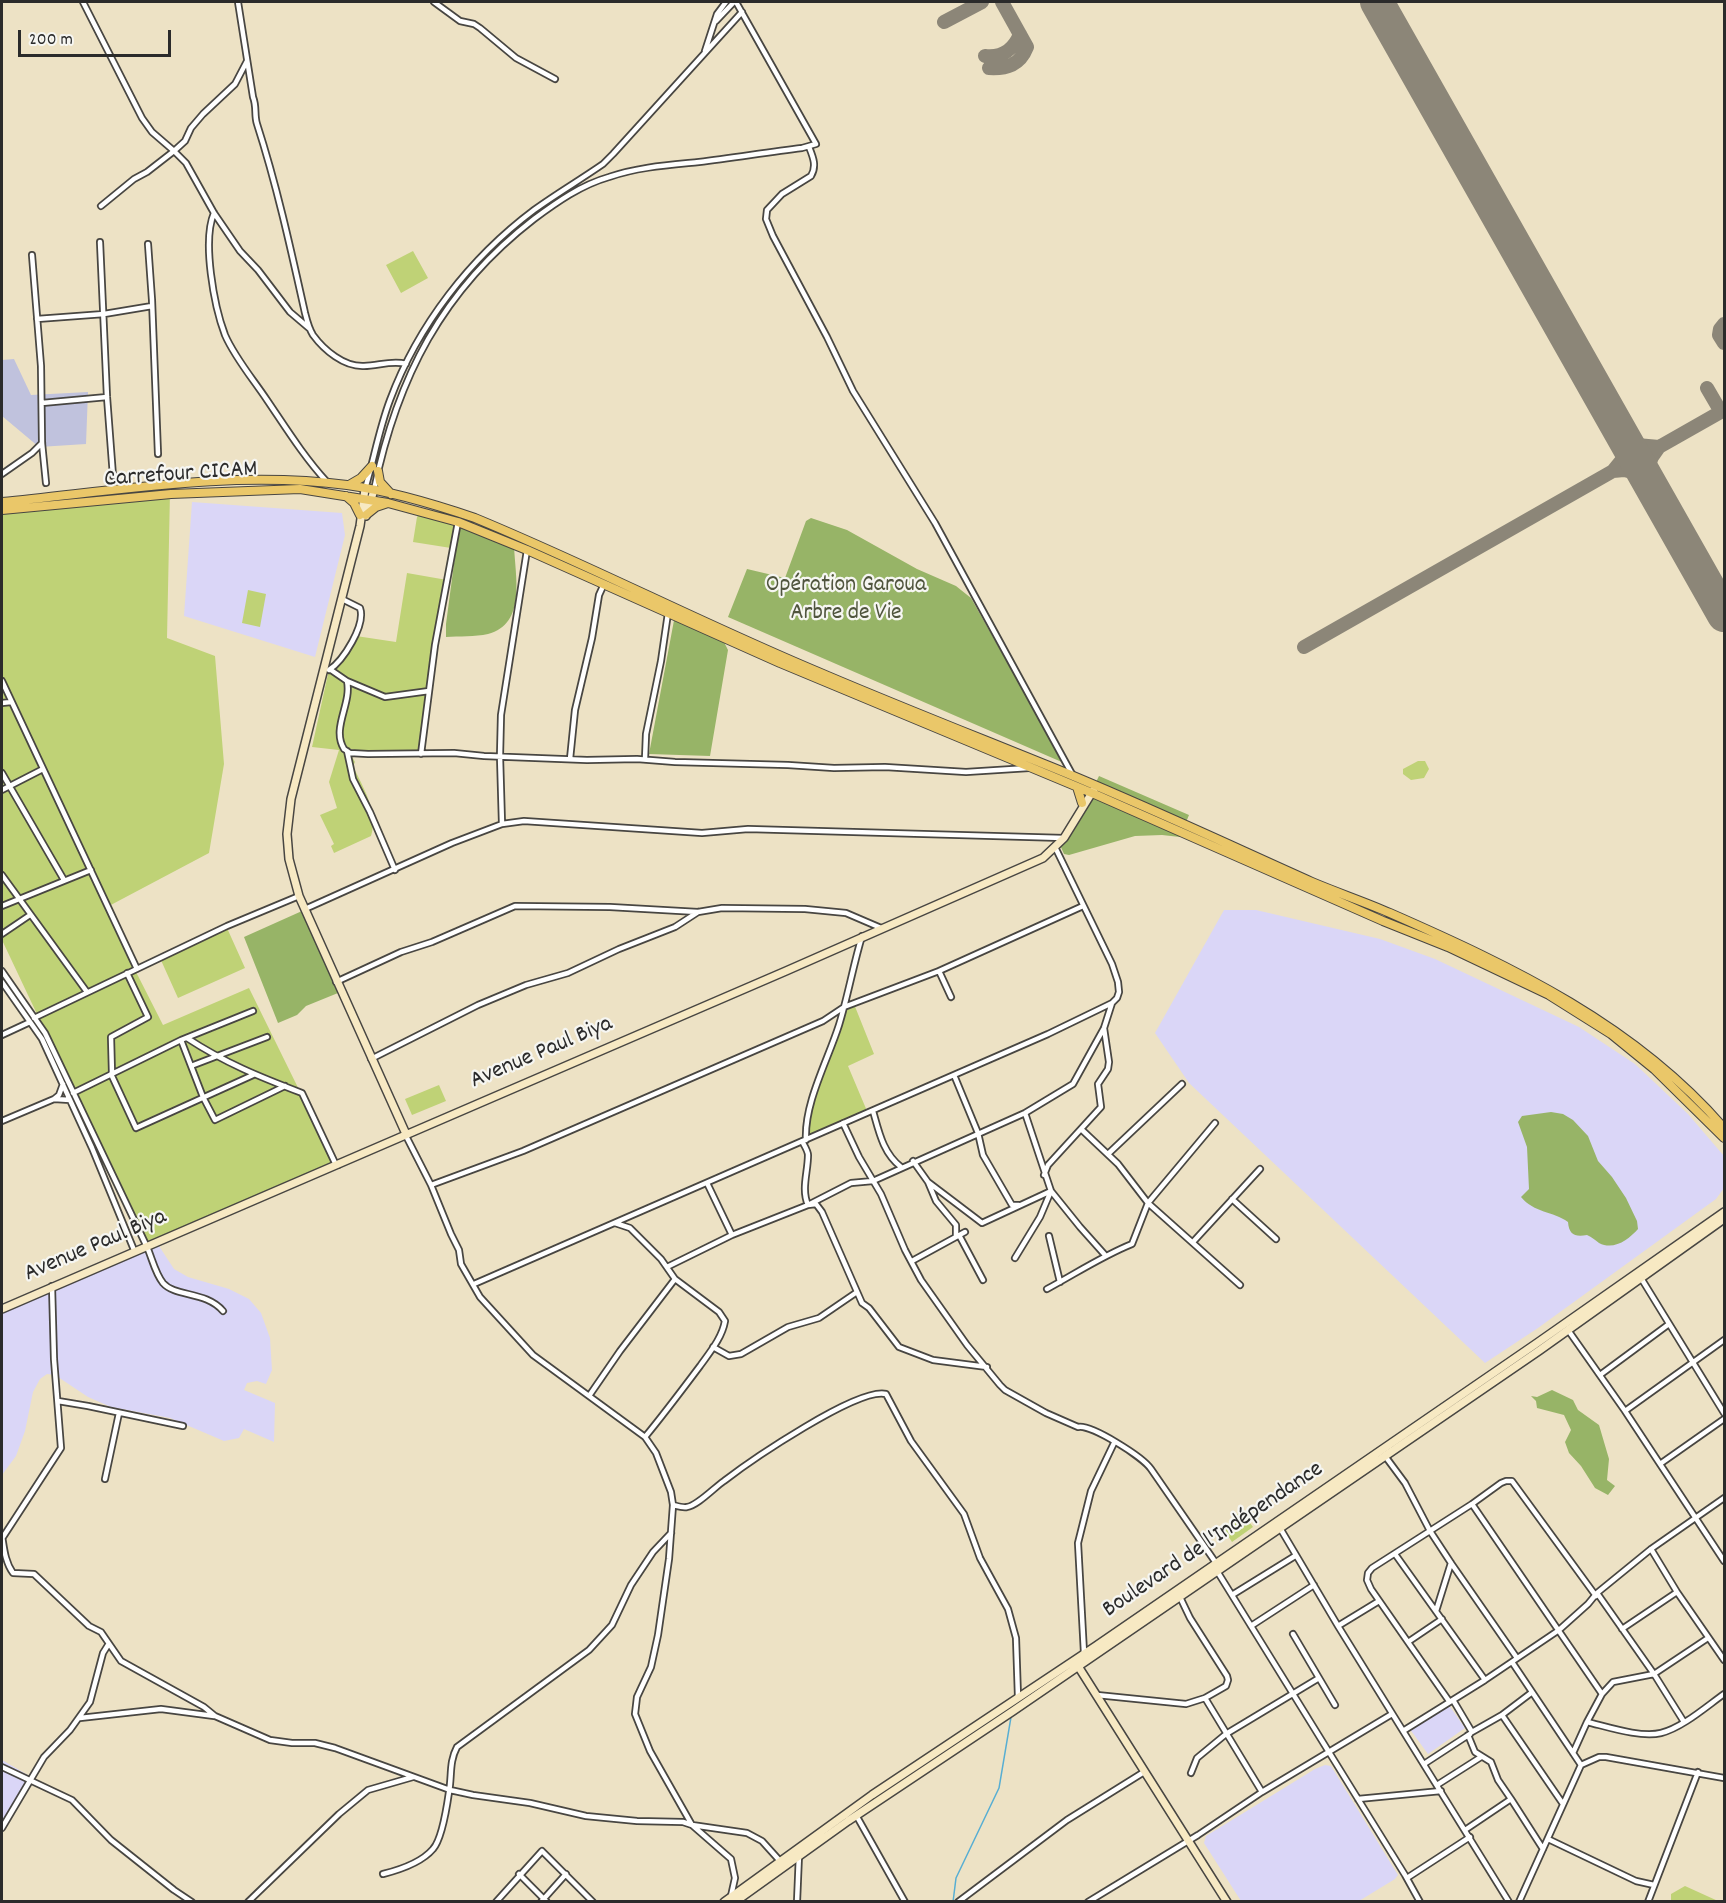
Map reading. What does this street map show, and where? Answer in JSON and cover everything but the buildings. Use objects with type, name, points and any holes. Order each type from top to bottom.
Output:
[{"type":"main road","points":[[349,485],[375,469],[390,499]]},
{"type":"main road","points":[[2,502],[237,481],[304,481],[349,485],[369,490],[458,522],[849,693],[1077,787],[1091,789],[1204,832],[1323,886],[1389,912],[1507,968],[1565,998],[1614,1029],[1672,1077],[1725,1128]]},
{"type":"main road","name":"Carrefour CICAM","points":[[2,510],[171,494],[300,489],[367,499],[390,499]]},
{"type":"main road","points":[[369,490],[342,599],[328,671],[290,811],[287,834],[289,859],[299,896],[370,1059],[406,1134]]},
{"type":"main road","points":[[345,495],[363,515]]},
{"type":"main road","points":[[363,515],[390,499],[434,505],[489,524],[827,676],[1074,777],[1091,789],[1383,921],[1448,947],[1549,995],[1611,1034],[1645,1062],[1725,1138]]},
{"type":"main road","points":[[1077,787],[1081,807]]},
{"type":"main road","name":"Avenue Paul Biya","points":[[2,1309],[1043,858],[1064,838],[1091,789]]},
{"type":"main road","name":"Boulevard de l'Indépendance","points":[[724,1902],[733,1899],[799,1855],[1076,1663],[1179,1595],[1725,1212]]},
{"type":"main road","name":"Boulevard de l'Indépendance","points":[[733,1899],[780,1861],[872,1795],[1018,1697],[1076,1663],[1084,1653],[1280,1528],[1725,1220]]},
{"type":"main road","points":[[1076,1663],[1227,1902]]},
{"type":"street","points":[[83,2],[142,118],[152,132],[186,162],[214,213],[240,251],[258,270],[278,298],[338,359],[362,367],[397,362],[406,364]]},
{"type":"street","points":[[238,2],[253,97],[257,106],[256,120],[265,145],[310,329]]},
{"type":"street","points":[[434,2],[460,21],[474,24],[524,63],[555,79]]},
{"type":"street","points":[[704,53],[717,14],[726,2]]},
{"type":"street","points":[[369,490],[396,407],[419,354],[455,298],[495,252],[545,211],[586,185],[610,176],[647,168],[809,147],[816,144],[735,2],[715,23]]},
{"type":"street","points":[[369,490],[389,401],[406,364],[410,349],[440,306],[467,272],[491,247],[534,210],[603,164],[742,12]]},
{"type":"street","points":[[101,206],[185,141],[199,118],[235,84],[248,60]]},
{"type":"street","points":[[809,147],[815,162],[813,172],[807,180],[782,194],[771,204],[766,214],[769,227],[828,337],[853,391],[935,523],[1074,777]]},
{"type":"street","points":[[214,213],[208,236],[215,298],[225,335],[295,441],[328,483]]},
{"type":"street","points":[[100,242],[113,476]]},
{"type":"street","points":[[148,244],[158,454]]},
{"type":"street","points":[[32,255],[41,366],[42,443],[46,483]]},
{"type":"street","points":[[37,319],[104,314],[152,306]]},
{"type":"street","points":[[410,349],[419,354]]},
{"type":"street","points":[[42,403],[107,397]]},
{"type":"street","points":[[2,474],[42,443]]},
{"type":"street","points":[[421,754],[439,622],[458,522]]},
{"type":"street","points":[[502,824],[501,715],[526,550]]},
{"type":"street","points":[[570,759],[575,710],[594,629],[599,595],[604,584]]},
{"type":"street","points":[[342,599],[360,608],[362,618],[360,627],[346,651],[328,671],[385,697],[429,691]]},
{"type":"street","points":[[645,759],[646,734],[668,613]]},
{"type":"street","points":[[2,681],[137,969]]},
{"type":"street","points":[[347,681],[348,695],[342,718],[341,744],[347,751],[353,779],[395,870]]},
{"type":"street","points":[[2,704],[11,702]]},
{"type":"street","points":[[347,751],[368,754],[454,753],[834,768],[885,767],[966,772],[1032,768]]},
{"type":"street","points":[[2,790],[43,769]]},
{"type":"street","points":[[2,773],[64,880]]},
{"type":"street","points":[[305,909],[452,843],[502,824],[534,821],[702,833],[748,829],[1064,838]]},
{"type":"street","points":[[474,1284],[1048,1034],[1112,1003],[1119,992],[1112,964],[1055,847]]},
{"type":"street","points":[[2,906],[91,870]]},
{"type":"street","points":[[2,875],[87,992]]},
{"type":"street","points":[[34,1018],[227,926],[299,896]]},
{"type":"street","points":[[336,982],[401,952],[432,942],[515,906],[610,907],[698,912],[722,908],[756,908],[838,912],[881,928]]},
{"type":"street","points":[[431,1185],[523,1151],[823,1021],[844,1007],[939,971],[1083,906]]},
{"type":"street","points":[[370,1059],[478,1005],[526,985],[568,973],[675,927],[698,912]]},
{"type":"street","points":[[2,934],[30,915]]},
{"type":"street","points":[[808,1205],[804,1192],[809,1154],[804,1141],[809,1113],[844,1007],[862,936]]},
{"type":"street","points":[[2,971],[45,1032],[161,1281],[166,1286],[209,1299],[223,1311]]},
{"type":"street","points":[[939,971],[951,998]]},
{"type":"street","points":[[127,973],[148,1017],[111,1037],[112,1074],[136,1128],[253,1075]]},
{"type":"street","points":[[2,982],[42,1040],[117,1205],[134,1250]]},
{"type":"street","points":[[667,1267],[732,1235],[808,1205],[851,1184],[873,1181],[913,1161],[1025,1113],[1073,1084],[1104,1028],[1112,1003]]},
{"type":"street","points":[[73,1093],[181,1040],[253,1011]]},
{"type":"street","points":[[2,1035],[30,1022]]},
{"type":"street","points":[[1044,1175],[1048,1165],[1102,1104],[1098,1084],[1108,1069],[1109,1062],[1104,1028]]},
{"type":"street","points":[[191,1066],[267,1037]]},
{"type":"street","points":[[187,1038],[216,1057],[253,1075],[302,1093],[336,1165]]},
{"type":"street","points":[[181,1040],[215,1120],[285,1086]]},
{"type":"street","points":[[954,1075],[978,1133],[982,1155],[1012,1205],[1022,1205]]},
{"type":"street","points":[[2,1120],[54,1099],[59,1095],[63,1084]]},
{"type":"street","points":[[1108,1154],[1182,1084]]},
{"type":"street","points":[[54,1099],[70,1100]]},
{"type":"street","points":[[873,1111],[881,1141],[901,1167]]},
{"type":"street","points":[[1025,1113],[1044,1175],[1052,1191],[1105,1255]]},
{"type":"street","points":[[1047,1289],[1105,1255],[1132,1244],[1148,1203],[1215,1123]]},
{"type":"street","points":[[843,1124],[858,1157],[881,1194],[921,1280],[960,1336],[1005,1390],[1046,1413],[1078,1427],[1083,1426],[1147,1463],[1216,1567],[1420,1902]]},
{"type":"street","points":[[1081,1129],[1108,1154],[1148,1203],[1240,1285]]},
{"type":"street","points":[[406,1134],[459,1250],[461,1263],[480,1297],[533,1355],[645,1437],[656,1453],[671,1492],[673,1505],[671,1533],[655,1653],[637,1697],[636,1714],[650,1750],[692,1825],[731,1859],[735,1878],[733,1899]]},
{"type":"street","points":[[913,1161],[928,1182],[982,1223],[1052,1191]]},
{"type":"street","points":[[1192,1242],[1260,1169]]},
{"type":"street","points":[[707,1182],[732,1235]]},
{"type":"street","points":[[928,1182],[932,1196],[956,1225],[957,1236],[983,1280]]},
{"type":"street","points":[[1015,1258],[1040,1217],[1052,1191]]},
{"type":"street","points":[[1232,1199],[1276,1239]]},
{"type":"street","points":[[808,1205],[816,1204],[822,1212],[862,1303],[869,1308],[899,1347],[933,1360],[987,1367]]},
{"type":"street","points":[[615,1223],[630,1228],[667,1267],[675,1279],[709,1303],[725,1321],[723,1331],[713,1347],[645,1437]]},
{"type":"street","points":[[912,1261],[965,1232]]},
{"type":"street","points":[[1049,1236],[1060,1282]]},
{"type":"street","points":[[1641,1278],[1725,1413]]},
{"type":"street","points":[[589,1396],[675,1279]]},
{"type":"street","points":[[52,1286],[54,1359],[61,1448],[2,1536],[2,1545],[9,1568],[13,1573],[34,1574],[89,1626],[101,1632],[108,1645],[127,1665],[140,1670],[204,1707],[215,1716],[270,1740],[315,1743],[335,1748],[450,1790],[530,1803],[586,1816],[636,1821],[683,1822],[747,1833],[762,1841],[780,1861]]},
{"type":"street","points":[[713,1347],[729,1356],[741,1354],[788,1327],[819,1318],[857,1292]]},
{"type":"street","points":[[1600,1375],[1669,1324]]},
{"type":"street","points":[[1568,1330],[1725,1561]]},
{"type":"street","points":[[1625,1411],[1725,1340]]},
{"type":"street","points":[[673,1505],[686,1508],[693,1505],[726,1479],[832,1411],[855,1401],[881,1393],[886,1394],[911,1441],[964,1514],[980,1558],[1008,1610],[1016,1638],[1018,1697]]},
{"type":"street","points":[[58,1401],[183,1426]]},
{"type":"street","points":[[105,1479],[119,1413]]},
{"type":"street","points":[[1660,1464],[1725,1419]]},
{"type":"street","points":[[1084,1653],[1078,1543],[1091,1491],[1114,1443]]},
{"type":"street","points":[[1385,1456],[1405,1483],[1430,1531],[1451,1563],[1518,1658]]},
{"type":"street","points":[[1543,1850],[1498,1780],[1491,1762],[1474,1750],[1470,1733],[1451,1701],[1379,1601],[1366,1580],[1368,1573],[1506,1480],[1512,1481],[1622,1629],[1684,1722]]},
{"type":"street","points":[[1403,1731],[1559,1630],[1651,1549],[1725,1498]]},
{"type":"street","points":[[1472,1504],[1602,1694]]},
{"type":"street","points":[[1280,1528],[1509,1902]]},
{"type":"street","points":[[383,1874],[417,1860],[433,1849],[440,1838],[450,1790],[450,1766],[457,1747],[589,1650],[612,1624],[631,1585],[653,1552],[671,1533]]},
{"type":"street","points":[[1651,1549],[1677,1592],[1724,1660]]},
{"type":"street","points":[[1395,1554],[1485,1680]]},
{"type":"street","points":[[1232,1595],[1295,1556]]},
{"type":"street","points":[[1436,1611],[1451,1563]]},
{"type":"street","points":[[1251,1626],[1314,1585]]},
{"type":"street","points":[[1622,1629],[1677,1592]]},
{"type":"street","points":[[1097,1695],[1186,1704],[1205,1698],[1226,1686],[1228,1680],[1179,1595]]},
{"type":"street","points":[[1338,1626],[1379,1601]]},
{"type":"street","points":[[1408,1641],[1442,1619]]},
{"type":"street","points":[[1293,1634],[1335,1705]]},
{"type":"street","points":[[1574,1753],[1602,1694],[1613,1682],[1654,1674],[1708,1638]]},
{"type":"street","points":[[2,1827],[46,1754],[80,1718],[93,1696],[103,1653],[108,1645]]},
{"type":"street","points":[[1512,1662],[1581,1765]]},
{"type":"street","points":[[1191,1773],[1197,1758],[1226,1734],[1319,1678]]},
{"type":"street","points":[[1424,1764],[1502,1715],[1532,1693]]},
{"type":"street","points":[[1587,1722],[1626,1731],[1663,1733],[1684,1722],[1725,1694]]},
{"type":"street","points":[[1205,1698],[1262,1792]]},
{"type":"street","points":[[80,1718],[161,1709],[215,1716]]},
{"type":"street","points":[[1088,1902],[1392,1713]]},
{"type":"street","points":[[1502,1715],[1563,1804]]},
{"type":"street","points":[[1437,1785],[1481,1756]]},
{"type":"street","points":[[1519,1902],[1581,1765],[1599,1757],[1606,1757],[1725,1778]]},
{"type":"street","points":[[2,1767],[72,1800],[111,1840],[192,1902]]},
{"type":"street","points":[[958,1902],[1067,1820],[1144,1772]]},
{"type":"street","points":[[1648,1902],[1698,1772]]},
{"type":"street","points":[[248,1902],[339,1814],[368,1790],[413,1777]]},
{"type":"street","points":[[1358,1799],[1441,1791]]},
{"type":"street","points":[[1465,1830],[1510,1799]]},
{"type":"street","points":[[856,1815],[905,1902]]},
{"type":"street","points":[[1407,1878],[1470,1837]]},
{"type":"street","points":[[1548,1839],[1636,1881],[1654,1885]]},
{"type":"street","points":[[496,1902],[542,1851],[593,1902]]},
{"type":"street","points":[[797,1902],[799,1855]]},
{"type":"street","points":[[519,1874],[544,1901],[566,1874]]},
{"type":"street","points":[[964,1898],[970,1902]]},
{"type":"shaded area","points":[[14,359],[31,395],[88,392],[86,444],[39,447],[2,416],[2,360]]},
{"type":"shaded area","points":[[192,502],[342,513],[345,535],[315,657],[184,616]]},
{"type":"shaded area","points":[[1224,910],[1256,910],[1380,939],[1435,959],[1579,1027],[1635,1064],[1688,1114],[1724,1156],[1724,1188],[1716,1199],[1538,1328],[1485,1363],[1189,1083],[1155,1033]]},
{"type":"shaded area","points":[[157,1243],[174,1269],[188,1277],[229,1289],[249,1299],[261,1313],[270,1338],[272,1370],[266,1384],[257,1381],[247,1383],[244,1390],[275,1403],[274,1442],[244,1429],[239,1438],[224,1441],[170,1418],[111,1407],[88,1397],[55,1375],[47,1374],[40,1379],[33,1392],[25,1431],[16,1456],[2,1475],[2,1309]]},
{"type":"shaded area","points":[[1446,1701],[1465,1728],[1428,1754],[1409,1728]]},
{"type":"shaded area","points":[[2,1760],[33,1778],[2,1828]]},
{"type":"shaded area","points":[[1325,1765],[1331,1766],[1398,1875],[1359,1901],[1241,1901],[1204,1843],[1206,1836]]},
{"type":"green space","points":[[413,251],[428,278],[401,293],[386,265]]},
{"type":"green space","points":[[170,492],[167,638],[215,656],[224,764],[209,853],[107,907],[163,1025],[249,988],[336,1165],[147,1247],[2,940],[2,508]]},
{"type":"green space","points":[[421,512],[456,524],[451,548],[413,542],[417,517]]},
{"type":"green space","name":"Opération Garoua Arbre de Vie","points":[[811,518],[847,530],[917,569],[956,586],[971,598],[1064,763],[728,617],[747,569],[785,578],[806,521]]},
{"type":"green space","points":[[459,526],[514,545],[516,597],[514,610],[509,620],[500,629],[488,634],[446,637]]},
{"type":"green space","points":[[407,573],[447,580],[421,750],[374,752],[347,748],[355,762],[353,766],[369,800],[373,827],[371,836],[334,853],[331,846],[334,844],[320,815],[337,808],[329,782],[339,750],[312,747],[330,665],[335,663],[356,636],[396,642]]},
{"type":"green space","points":[[248,590],[266,594],[260,627],[242,623]]},
{"type":"green space","points":[[675,615],[722,638],[728,650],[710,756],[649,754]]},
{"type":"green space","points":[[1418,761],[1425,761],[1429,769],[1424,778],[1411,780],[1403,774],[1403,769]]},
{"type":"green space","points":[[1099,776],[1189,815],[1180,837],[1135,836],[1069,855],[1064,854],[1060,845],[1079,822]]},
{"type":"green space","points":[[302,911],[338,993],[306,1006],[297,1015],[278,1023],[244,937]]},
{"type":"green space","points":[[227,928],[245,968],[178,998],[160,958]]},
{"type":"green space","points":[[854,1004],[874,1054],[848,1066],[867,1111],[806,1140],[809,1113],[844,1007]]},
{"type":"green space","points":[[439,1085],[446,1101],[412,1115],[405,1099]]},
{"type":"green space","points":[[1551,1112],[1563,1114],[1573,1120],[1588,1136],[1598,1161],[1626,1198],[1637,1221],[1638,1229],[1621,1243],[1610,1246],[1599,1243],[1587,1235],[1573,1234],[1568,1222],[1532,1206],[1521,1197],[1529,1189],[1527,1147],[1518,1122],[1522,1116]]},
{"type":"green space","points":[[1552,1390],[1573,1400],[1578,1410],[1599,1425],[1609,1459],[1607,1480],[1615,1486],[1608,1495],[1595,1488],[1581,1466],[1569,1453],[1565,1442],[1571,1430],[1564,1415],[1537,1408],[1536,1401],[1531,1396],[1537,1397]]},
{"type":"green space","points":[[1241,1511],[1253,1527],[1232,1542],[1223,1528]]},
{"type":"green space","points":[[1685,1886],[1718,1901],[1671,1901],[1671,1894]]},
{"type":"waterway","points":[[953,1902],[956,1878],[999,1788],[1011,1717]]},
{"type":"taxiway","points":[[944,22],[982,2]]},
{"type":"taxiway","points":[[989,68],[1012,65],[1021,58],[1027,47],[1002,2]]},
{"type":"taxiway","points":[[985,56],[997,56],[1007,51],[1020,34]]},
{"type":"taxiway","points":[[1724,324],[1719,335],[1724,343]]},
{"type":"taxiway","points":[[1707,388],[1721,412]]},
{"type":"taxiway","points":[[1304,647],[1613,471],[1622,460],[1627,440],[1637,445],[1659,447],[1724,410]]},
{"type":"taxiway","points":[[1613,471],[1624,470],[1645,475],[1659,447]]},
{"type":"runway","points":[[1377,2],[1724,615]]}]
